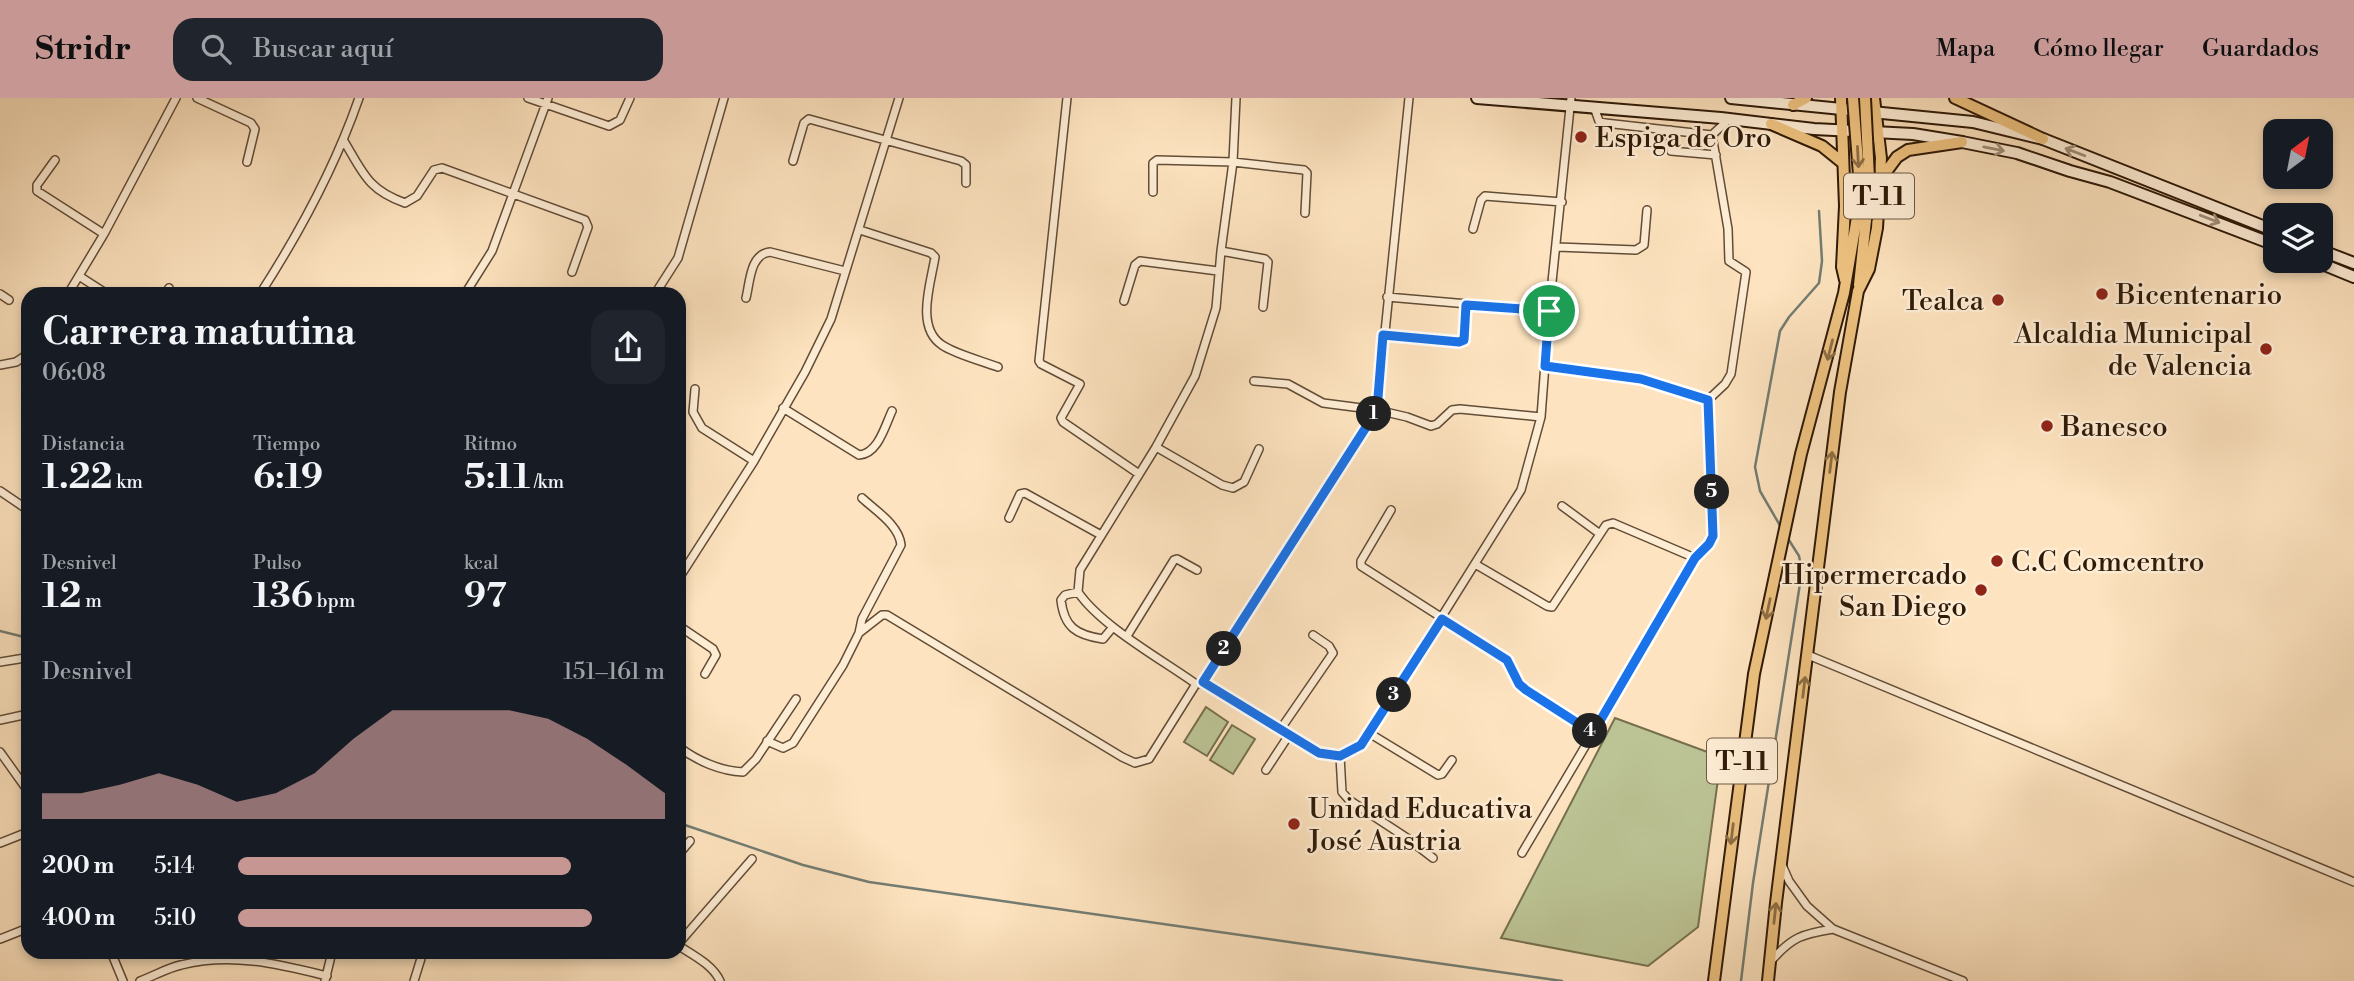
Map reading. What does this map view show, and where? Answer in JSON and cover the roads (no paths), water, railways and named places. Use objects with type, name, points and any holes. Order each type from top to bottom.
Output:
[{"type":"main road","points":[[1477,98],[1571,102],[1594,107],[1962,142],[2017,153],[2060,169],[2133,190],[2263,240]]},
{"type":"main road","points":[[1731,98],[1793,105],[1841,104],[1877,113],[1973,122],[2043,139]]},
{"type":"main road","points":[[1793,105],[1806,98]]},
{"type":"main road","name":"T-11","points":[[1768,981],[1840,392],[1858,291],[1862,218],[1853,98]]},
{"type":"main road","name":"T-11","points":[[1714,981],[1754,674],[1790,506],[1862,218],[1869,178],[1866,98]]},
{"type":"main road","name":"T-11","points":[[1858,291],[1869,269],[1877,228],[1880,180],[1874,98]]},
{"type":"main road","points":[[1955,98],[2043,139],[2263,227]]},
{"type":"main road","name":"T-11","points":[[1841,104],[1845,206],[1842,267],[1846,284]]},
{"type":"main road","name":"T-11","points":[[1771,124],[1822,146],[1843,163]]},
{"type":"main road","points":[[1880,180],[1897,157],[1908,150],[1962,142]]},
{"type":"main road","points":[[2060,169],[2067,166],[2108,172],[2122,170]]},
{"type":"main road","points":[[2333,255],[2354,264]]},
{"type":"main road","points":[[2333,268],[2354,277]]},
{"type":"street","points":[[72,287],[104,234],[176,98]]},
{"type":"street","points":[[197,98],[251,123],[254,128],[247,162]]},
{"type":"street","points":[[264,287],[290,247],[344,141],[359,98]]},
{"type":"street","points":[[528,98],[547,101],[608,126],[620,120],[630,98]]},
{"type":"street","points":[[659,287],[678,257],[724,98]]},
{"type":"street","points":[[686,567],[754,461],[805,372],[831,319],[899,98]]},
{"type":"street","points":[[1067,98],[1039,361],[1080,384],[1062,418],[1063,422],[1139,474]]},
{"type":"street","points":[[1236,98],[1233,162],[1220,251],[1216,308],[1195,376],[1156,447],[1080,570],[1078,592],[1088,607],[1113,626],[1200,683],[1319,753],[1340,756],[1361,745],[1521,490],[1541,417],[1571,102]]},
{"type":"street","points":[[859,634],[873,620],[887,615],[1122,757],[1135,763],[1149,759],[1377,410],[1409,98]]},
{"type":"street","points":[[469,287],[492,251],[547,101]]},
{"type":"street","points":[[1594,107],[1599,121],[1605,123],[1712,135]]},
{"type":"street","points":[[1712,135],[1729,119]]},
{"type":"street","points":[[793,161],[804,123],[809,120],[961,161],[966,165],[966,183]]},
{"type":"street","points":[[1670,130],[1671,151],[1716,155]]},
{"type":"street","points":[[1522,853],[1695,558],[1713,536],[1708,400],[1725,384],[1731,373],[1746,272],[1743,268],[1732,266],[1729,261],[1728,229],[1712,135]]},
{"type":"street","points":[[344,141],[371,185],[381,193],[405,203],[417,196],[434,170],[442,168],[585,220],[588,227],[572,272]]},
{"type":"street","points":[[55,160],[37,185],[37,191],[104,234]]},
{"type":"street","points":[[1153,192],[1153,163],[1157,160],[1233,162],[1304,170],[1307,173],[1305,214]]},
{"type":"street","points":[[1473,229],[1481,200],[1485,196],[1562,202]]},
{"type":"street","points":[[1557,247],[1636,250],[1644,245],[1647,209]]},
{"type":"street","points":[[860,230],[931,253],[935,257],[926,313],[929,330],[941,345],[998,367]]},
{"type":"street","points":[[1220,251],[1265,259],[1268,262],[1263,307]]},
{"type":"street","points":[[746,298],[756,257],[762,253],[770,252],[845,271]]},
{"type":"street","points":[[1124,301],[1135,265],[1140,261],[1218,271]]},
{"type":"street","points":[[79,276],[96,287]]},
{"type":"street","points":[[0,295],[9,300]]},
{"type":"street","points":[[1387,296],[1549,311]]},
{"type":"street","points":[[1383,335],[1459,342],[1464,340],[1466,305]]},
{"type":"street","points":[[0,365],[21,359]]},
{"type":"street","points":[[1545,366],[1641,379],[1708,400]]},
{"type":"street","points":[[1254,381],[1288,384],[1323,403],[1377,410],[1432,426],[1452,410],[1460,409],[1541,417]]},
{"type":"street","points":[[695,388],[693,412],[702,428],[754,461]]},
{"type":"street","points":[[783,408],[859,456],[867,455],[873,450],[892,411]]},
{"type":"street","points":[[1156,447],[1222,485],[1233,488],[1244,482],[1259,449]]},
{"type":"street","points":[[0,491],[21,505]]},
{"type":"street","points":[[1009,518],[1020,494],[1025,493],[1101,535]]},
{"type":"street","points":[[767,741],[783,748],[793,743],[844,665],[859,634],[862,619],[901,545],[900,536],[893,527],[862,498]]},
{"type":"street","points":[[1562,506],[1600,534]]},
{"type":"street","points":[[1391,510],[1360,561],[1361,566],[1507,660],[1519,684],[1526,690],[1593,733]]},
{"type":"street","points":[[1475,564],[1552,607],[1606,525],[1613,523],[1695,558]]},
{"type":"street","points":[[1127,636],[1174,559],[1197,570]]},
{"type":"street","points":[[1078,592],[1065,595],[1061,600],[1063,616],[1071,627],[1088,637],[1103,639],[1113,626]]},
{"type":"street","points":[[686,631],[713,649],[716,655],[705,674]]},
{"type":"street","points":[[1280,730],[1333,653],[1329,646],[1313,635]]},
{"type":"street","points":[[1808,655],[2354,882]]},
{"type":"street","points":[[0,662],[21,659]]},
{"type":"street","points":[[686,752],[730,772],[743,772],[756,759],[796,699]]},
{"type":"street","points":[[0,720],[21,715]]},
{"type":"street","points":[[1369,733],[1438,775],[1442,774],[1452,760]]},
{"type":"street","points":[[1266,769],[1289,735]]},
{"type":"street","points":[[0,752],[21,781]]},
{"type":"street","points":[[1340,756],[1342,792],[1349,800],[1433,858]]},
{"type":"street","points":[[0,843],[21,835]]},
{"type":"street","points":[[686,846],[691,841]]},
{"type":"street","points":[[686,937],[752,859]]},
{"type":"street","points":[[1782,863],[1789,881],[1807,906],[1833,929],[1963,981]]},
{"type":"street","points":[[1770,962],[1786,943],[1807,933],[1833,929]]},
{"type":"street","points":[[0,939],[21,931]]},
{"type":"street","points":[[686,951],[719,978]]},
{"type":"street","points":[[114,959],[123,981]]},
{"type":"street","points":[[140,981],[180,965],[217,959]]},
{"type":"street","points":[[237,959],[265,961],[326,978],[330,959]]},
{"type":"street","points":[[414,981],[421,959]]},
{"type":"waterway","points":[[1782,529],[1760,491],[1755,467],[1780,331],[1819,283],[1822,261],[1819,211]]},
{"type":"waterway","points":[[1741,981],[1753,883],[1802,571],[1799,556],[1787,537]]},
{"type":"waterway","points":[[0,631],[21,636]]},
{"type":"waterway","points":[[686,825],[803,865],[869,882],[1562,981]]},
{"type":"place","name":"Espiga de Oro","points":[[1581,137]]},
{"type":"place","name":"Bicentenario","points":[[2102,294]]},
{"type":"place","name":"Tealca","points":[[1998,300]]},
{"type":"place","name":"Alcaldia Municipal de Valencia","points":[[2266,349]]},
{"type":"place","name":"Banesco","points":[[2047,426]]},
{"type":"place","name":"C.C Comcentro","points":[[1997,561]]},
{"type":"place","name":"Hipermercado San Diego","points":[[1981,590]]},
{"type":"place","name":"Unidad Educativa José Austria","points":[[1294,824]]}]
